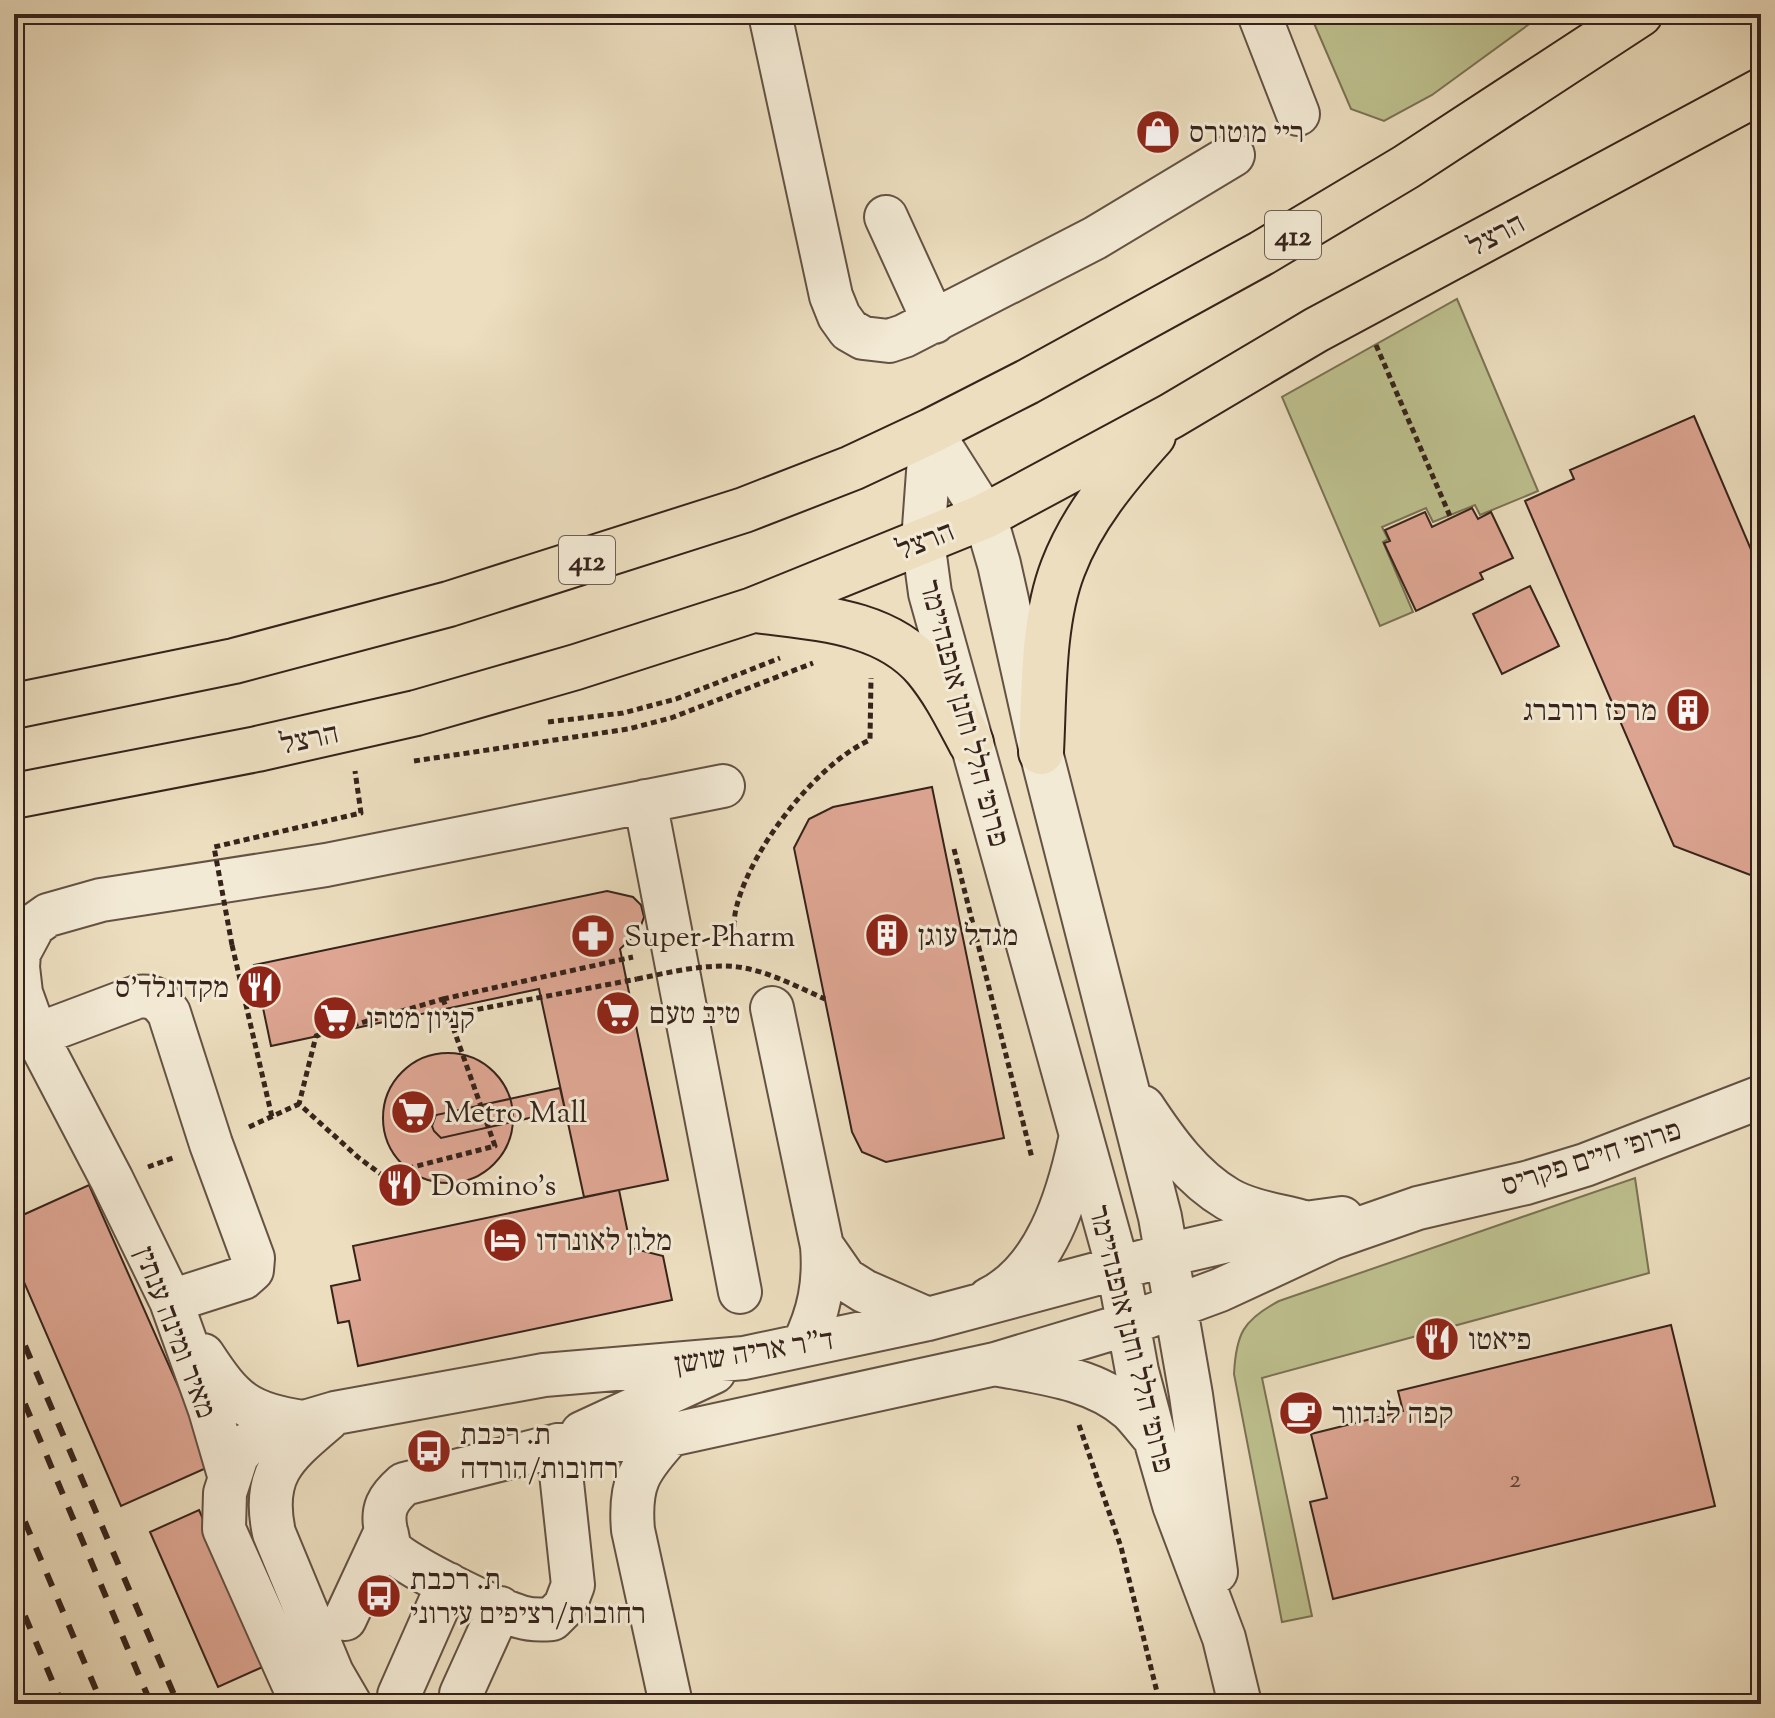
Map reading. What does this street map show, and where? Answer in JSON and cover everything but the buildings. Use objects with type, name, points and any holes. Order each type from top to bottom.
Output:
[{"type":"main road","name":"412","points":[[14,706],[234,661],[449,604],[744,510],[852,468],[931,431],[1262,253],[1406,167],[1640,14]]},
{"type":"main road","name":"הרצל","points":[[14,796],[349,730],[576,667],[753,610],[985,516],[1171,416],[1316,330],[1761,91]]},
{"type":"main road","points":[[1041,752],[1050,626],[1062,571],[1088,519],[1114,481],[1171,416]]},
{"type":"main road","points":[[753,610],[846,623],[898,645],[924,667],[949,701],[971,743]]},
{"type":"street","points":[[770,14],[831,296],[849,330],[863,338],[889,341],[934,322],[1095,238],[1233,155]]},
{"type":"street","points":[[1259,14],[1298,114]]},
{"type":"street","points":[[886,217],[934,322]]},
{"type":"street","name":"פרופ׳ הלל וחנן אופנהיימר","points":[[931,431],[985,516],[999,564],[1041,752],[1160,1217],[1207,1502],[1224,1638],[1240,1704]]},
{"type":"street","name":"פרופ׳ הלל וחנן אופנהיימר","points":[[931,431],[923,541],[930,593],[1118,1268],[1155,1439],[1174,1505],[1224,1638]]},
{"type":"street","points":[[723,786],[645,801],[740,1292]]},
{"type":"street","name":"מאיר ומינה ענתין","points":[[308,1701],[293,1687],[224,1529],[222,1509],[229,1475],[174,1308],[112,1180],[36,1035],[21,993],[19,953],[34,925],[48,915],[72,907],[326,865],[645,801]]},
{"type":"street","points":[[36,1035],[137,997],[150,996],[161,1001],[169,1013],[211,1144],[253,1258],[252,1270],[243,1278],[174,1308],[229,1393],[258,1413],[319,1418]]},
{"type":"street","points":[[772,1008],[822,1246],[824,1269],[819,1308],[803,1345]]},
{"type":"street","points":[[1126,1080],[1175,1154],[1197,1175],[1228,1199],[1305,1223]]},
{"type":"street","name":"פרופ׳ חיים פקריס","points":[[1167,1255],[1305,1223],[1418,1208],[1526,1183],[1585,1165],[1761,1097]]},
{"type":"street","points":[[973,1307],[1007,1288],[1036,1254],[1062,1211],[1081,1135]]},
{"type":"street","name":"פרופ׳ חיים פקריס","points":[[1175,1305],[1220,1290],[1332,1238],[1418,1208]]},
{"type":"street","points":[[822,1246],[845,1279],[864,1291],[928,1319]]},
{"type":"street","name":"ד\"ר אריה שושן","points":[[229,1475],[237,1456],[246,1445],[274,1431],[319,1418],[544,1375],[744,1358],[928,1319],[1167,1255]]},
{"type":"street","name":"ד\"ר אריה שושן","points":[[558,1445],[670,1435],[995,1364],[1128,1324],[1175,1305]]},
{"type":"street","points":[[558,1445],[573,1585],[565,1606],[552,1619],[450,1580],[383,1518],[391,1496],[404,1484],[558,1445],[744,1358]]},
{"type":"street","points":[[995,1364],[1086,1385],[1130,1410],[1155,1439]]},
{"type":"street","points":[[319,1418],[287,1457],[269,1498],[274,1533],[332,1673],[350,1704]]},
{"type":"street","points":[[670,1435],[640,1473],[631,1509],[671,1704]]},
{"type":"street","points":[[410,1672],[450,1580]]},
{"type":"street","points":[[410,1672],[450,1580]]},
{"type":"street","points":[[410,1672],[450,1580]]},
{"type":"path","points":[[1371,334],[1450,516]]},
{"type":"path","points":[[411,761],[628,729],[671,718],[815,662]]},
{"type":"path","points":[[443,999],[495,1146],[382,1175],[299,1104],[316,1036],[443,999],[733,936],[736,905],[749,873],[770,838],[824,770],[870,740],[871,674]]},
{"type":"path","points":[[340,774],[369,768]]},
{"type":"path","points":[[272,1117],[232,945],[214,847],[361,813],[355,771]]},
{"type":"path","points":[[954,848],[1034,1165]]},
{"type":"path","points":[[448,1015],[677,971],[727,966],[760,972],[825,999]]},
{"type":"path","points":[[1086,1385],[1072,1407],[1121,1547],[1160,1704]]},
{"type":"green space","points":[[1310,14],[1543,14],[1432,95],[1384,121],[1351,109]]},
{"type":"green space","points":[[1457,299],[1538,491],[1480,515],[1475,505],[1433,522],[1426,508],[1382,527],[1388,539],[1383,542],[1413,612],[1380,626],[1282,397]]},
{"type":"green space","points":[[1635,1178],[1649,1273],[1262,1378],[1312,1616],[1282,1622],[1234,1374],[1237,1348],[1249,1322],[1279,1301]]},
{"type":"railway","points":[[14,1320],[178,1704]]},
{"type":"railway","points":[[14,1378],[151,1704]]},
{"type":"railway","points":[[14,1496],[102,1704]]},
{"type":"railway","points":[[14,1590],[62,1704]]},
{"type":"place","name":"ריי מוטורס","points":[[1158,132]]},
{"type":"place","name":"מרכז רורברג","points":[[1688,710]]},
{"type":"place","name":"מגדל עוגן","points":[[887,935]]},
{"type":"place","name":"Super-Pharm","points":[[593,936]]},
{"type":"place","name":"מקדונלד'ס","points":[[260,987]]},
{"type":"place","name":"טיב טעם","points":[[618,1013]]},
{"type":"place","name":"קניון מטרו","points":[[335,1018]]},
{"type":"place","name":"Metro Mall","points":[[413,1112]]},
{"type":"place","name":"Domino's","points":[[400,1185]]},
{"type":"place","name":"מלון לאונרדו","points":[[505,1240]]},
{"type":"place","name":"פיאטו","points":[[1437,1339]]},
{"type":"place","name":"קפה לנדוור","points":[[1301,1413]]},
{"type":"place","name":"ת. רכבת רחובות/הורדה","points":[[429,1451]]},
{"type":"place","name":"ת. רכבת רחובות/רציפים עירוני","points":[[379,1596]]}]
